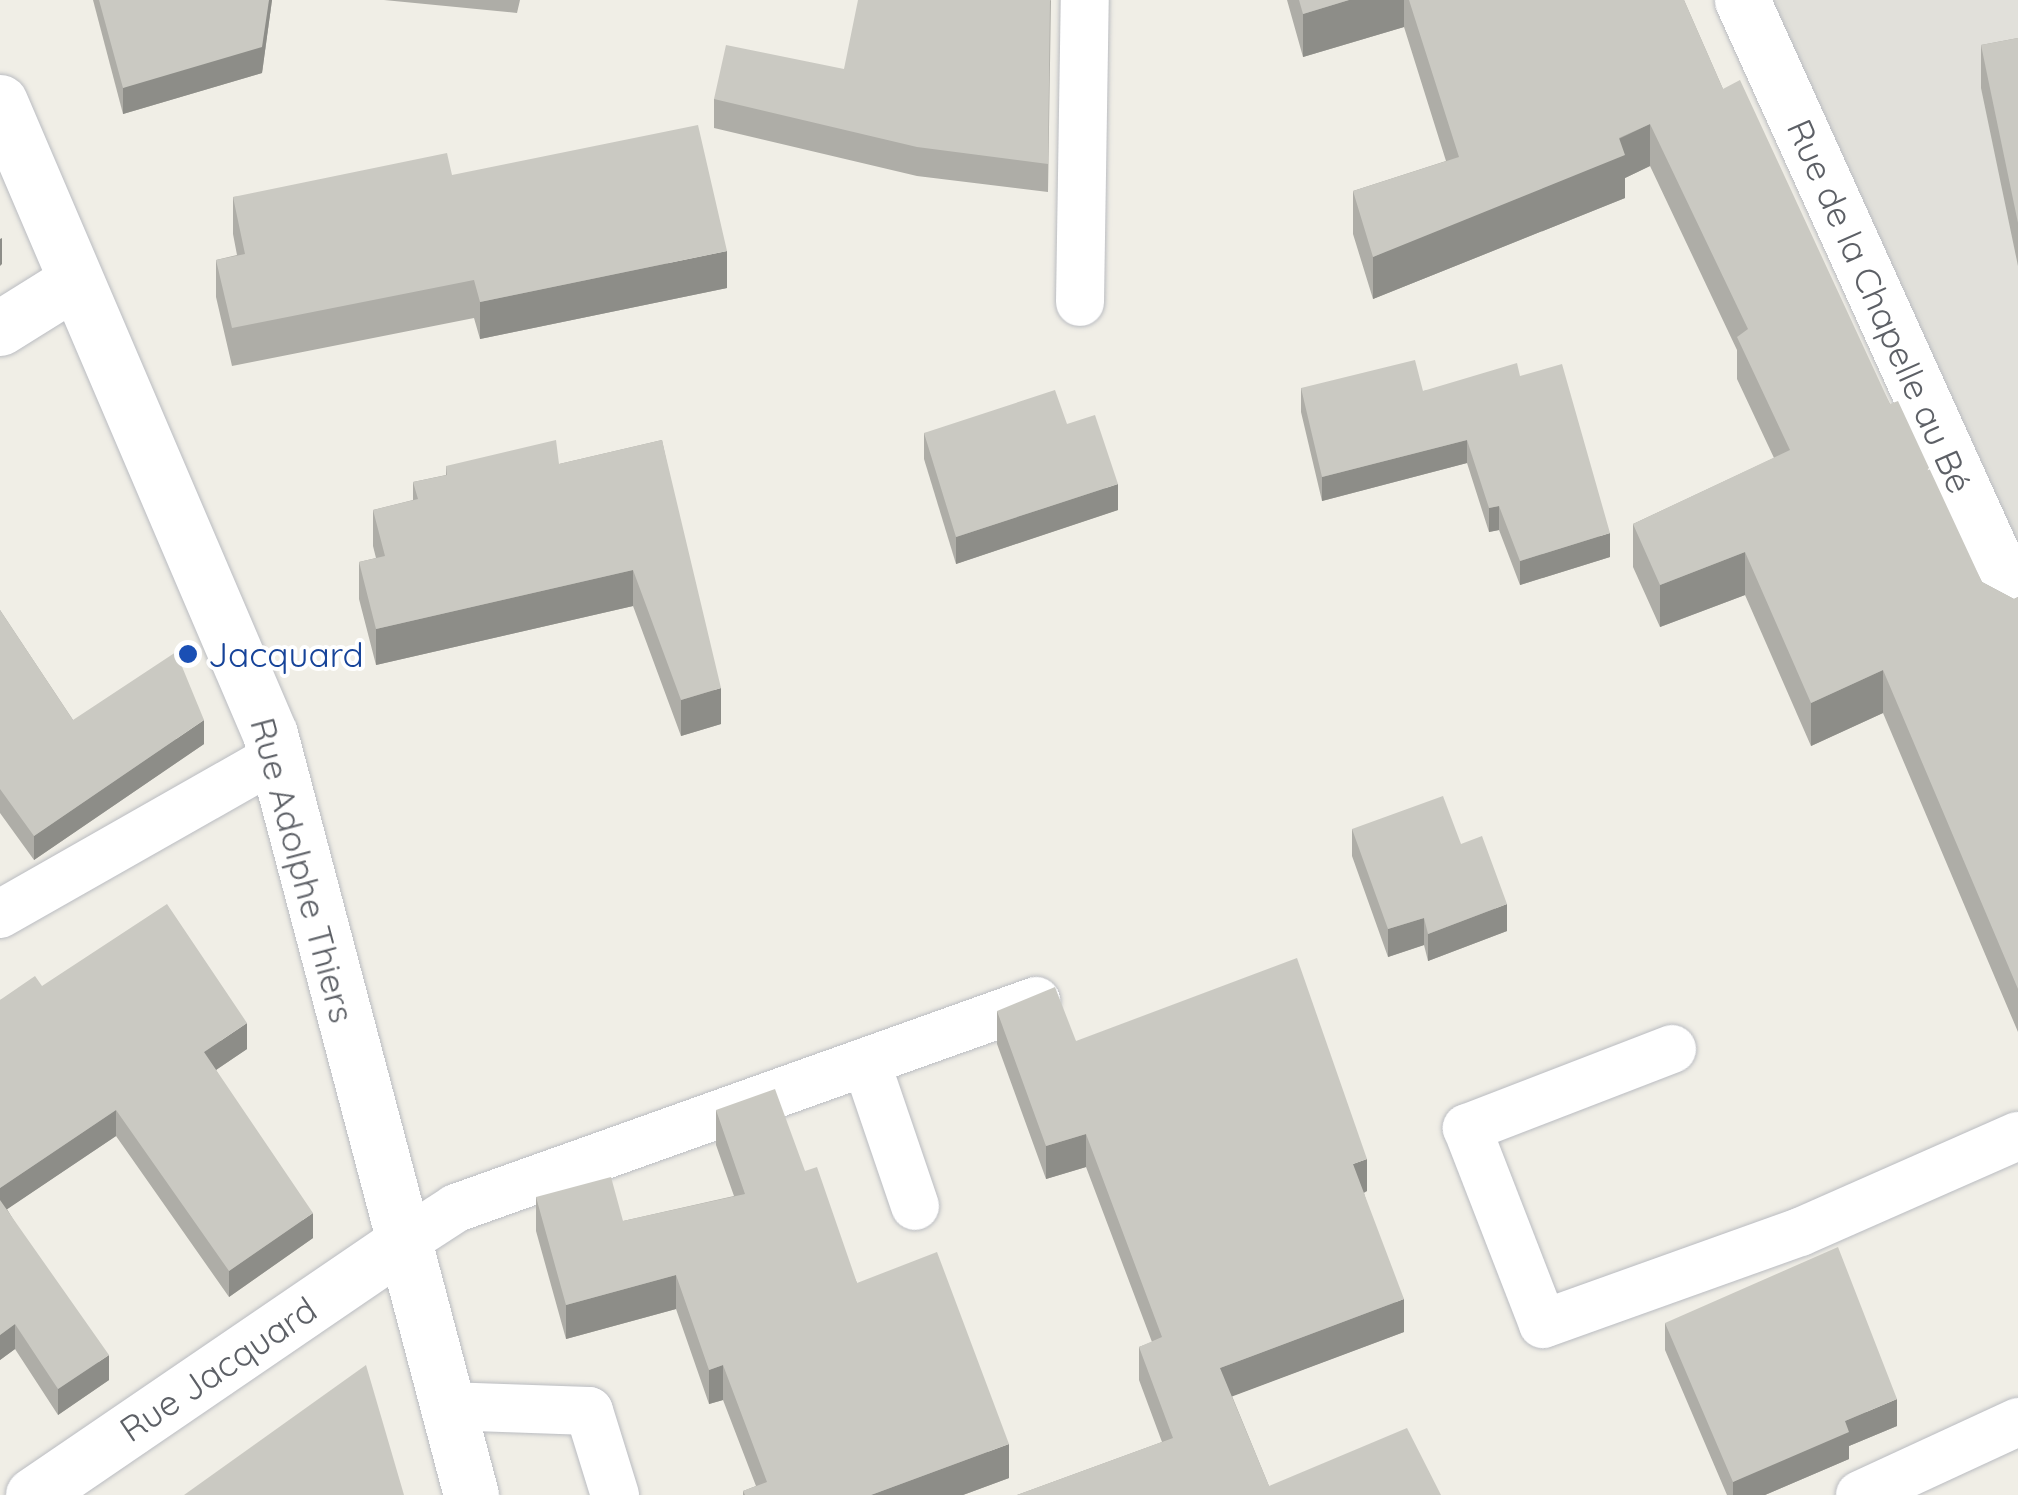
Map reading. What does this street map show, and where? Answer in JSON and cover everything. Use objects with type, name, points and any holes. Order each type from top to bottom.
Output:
[{"type":"street","name":"Rue de la Chapelle au Bé","points":[[1742,0],[2018,611]]},
{"type":"street","name":"Rue Adolphe Thiers","points":[[0,102],[72,283],[276,757],[470,1495]]},
{"type":"street","points":[[0,328],[72,283]]},
{"type":"street","name":"Rue Jacquard","points":[[33,1495],[402,1243]]},
{"type":"lane","points":[[1080,302],[1085,0]]},
{"type":"lane","points":[[0,914],[276,757]]},
{"type":"lane","points":[[402,1243],[456,1208],[1036,1001]]},
{"type":"lane","points":[[1672,1049],[1467,1128],[1543,1324],[1800,1232],[2018,1136]]},
{"type":"lane","points":[[866,1062],[914,1206]]},
{"type":"lane","points":[[446,1406],[588,1411],[615,1495]]},
{"type":"lane","points":[[1860,1495],[2018,1422]]},
{"type":"shaded area","points":[[1750,0],[2018,0],[2018,579]]},
{"type":"building","points":[[99,0],[269,0],[262,47],[123,88]]},
{"type":"building","points":[[858,0],[1050,0],[1048,164],[917,147],[714,99],[726,45],[844,69]]},
{"type":"building","points":[[1299,0],[1349,0],[1303,14]]},
{"type":"building","points":[[1409,0],[1684,0],[1723,89],[1740,80],[1890,404],[1898,401],[1982,582],[2014,599],[2018,597],[2018,989],[1883,670],[1811,703],[1745,552],[1660,585],[1633,524],[1790,450],[1737,337],[1748,329],[1650,124],[1619,138],[1625,155],[1373,257],[1353,191],[1459,157]]},
{"type":"building","points":[[2018,38],[2018,223],[1981,45]]},
{"type":"building","points":[[698,125],[727,251],[480,302],[474,280],[232,328],[216,260],[245,254],[233,197],[447,153],[452,175]]},
{"type":"building","points":[[1415,360],[1423,391],[1517,363],[1520,376],[1562,364],[1610,533],[1520,561],[1499,506],[1489,508],[1467,440],[1322,477],[1301,388]]},
{"type":"building","points":[[1055,390],[1067,424],[1095,415],[1118,484],[956,537],[924,433]]},
{"type":"building","points":[[556,440],[559,464],[662,440],[721,688],[681,700],[633,570],[376,629],[359,562],[385,556],[373,510],[418,499],[413,482],[447,475],[446,466]]},
{"type":"building","points":[[0,610],[73,720],[176,652],[204,720],[34,836],[0,789]]},
{"type":"building","points":[[1443,796],[1461,844],[1482,836],[1507,904],[1428,934],[1424,918],[1388,929],[1352,829]]},
{"type":"building","points":[[167,904],[247,1023],[204,1052],[313,1213],[229,1271],[116,1110],[0,1188],[0,1000],[35,976],[42,986]]},
{"type":"building","points":[[1297,958],[1367,1159],[1353,1164],[1404,1299],[1220,1368],[1269,1486],[1407,1428],[1441,1495],[1017,1495],[1173,1438],[1139,1347],[1162,1337],[1086,1134],[1046,1146],[997,1011],[1055,987],[1076,1041]]},
{"type":"building","points":[[775,1089],[805,1171],[817,1167],[857,1283],[937,1252],[1009,1444],[871,1495],[745,1495],[743,1491],[767,1482],[723,1365],[709,1370],[676,1275],[566,1305],[536,1197],[611,1177],[623,1221],[745,1194],[716,1110]]},
{"type":"building","points":[[0,1200],[109,1355],[58,1389],[15,1324],[0,1335]]},
{"type":"building","points":[[1838,1247],[1897,1399],[1845,1421],[1849,1432],[1733,1482],[1665,1323]]},
{"type":"building","points":[[366,1365],[404,1495],[184,1495]]},
{"type":"place","name":"Jacquard","points":[[188,654]]}]
